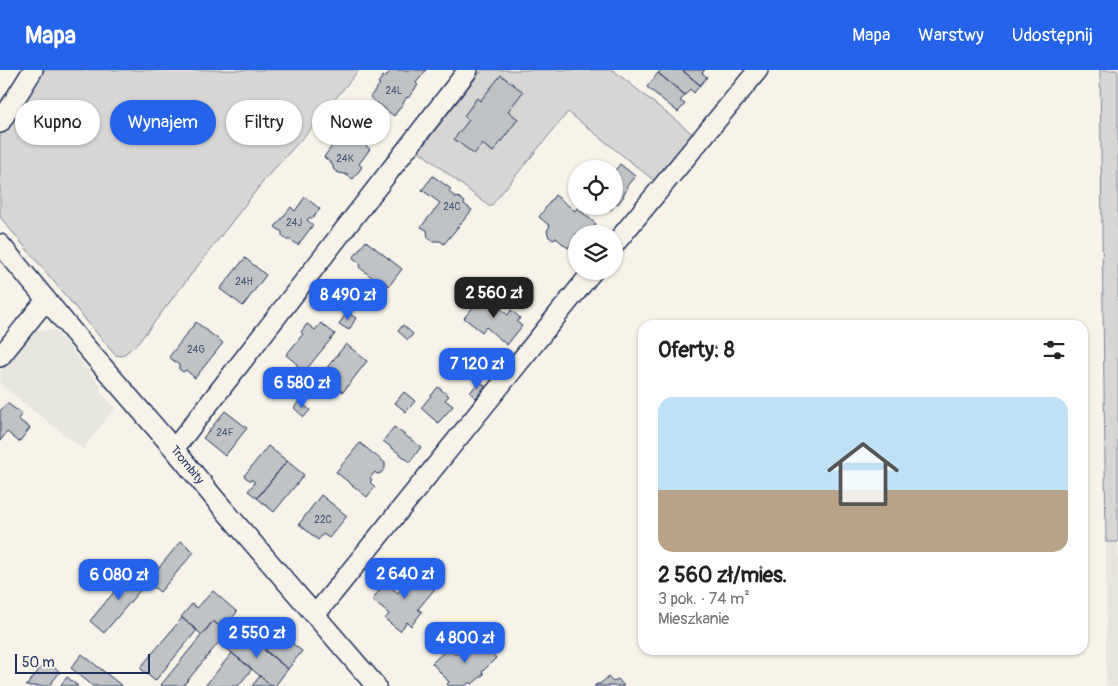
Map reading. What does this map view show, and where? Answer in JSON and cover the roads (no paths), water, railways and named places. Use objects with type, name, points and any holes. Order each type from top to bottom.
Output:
[{"type":"street","points":[[0,123],[33,70]]},
{"type":"street","points":[[174,449],[468,70]]},
{"type":"street","points":[[623,234],[758,70]]},
{"type":"street","name":"Trombity","points":[[0,244],[376,686]]},
{"type":"street","points":[[315,615],[586,280]]},
{"type":"street","points":[[0,357],[46,300]]}]
